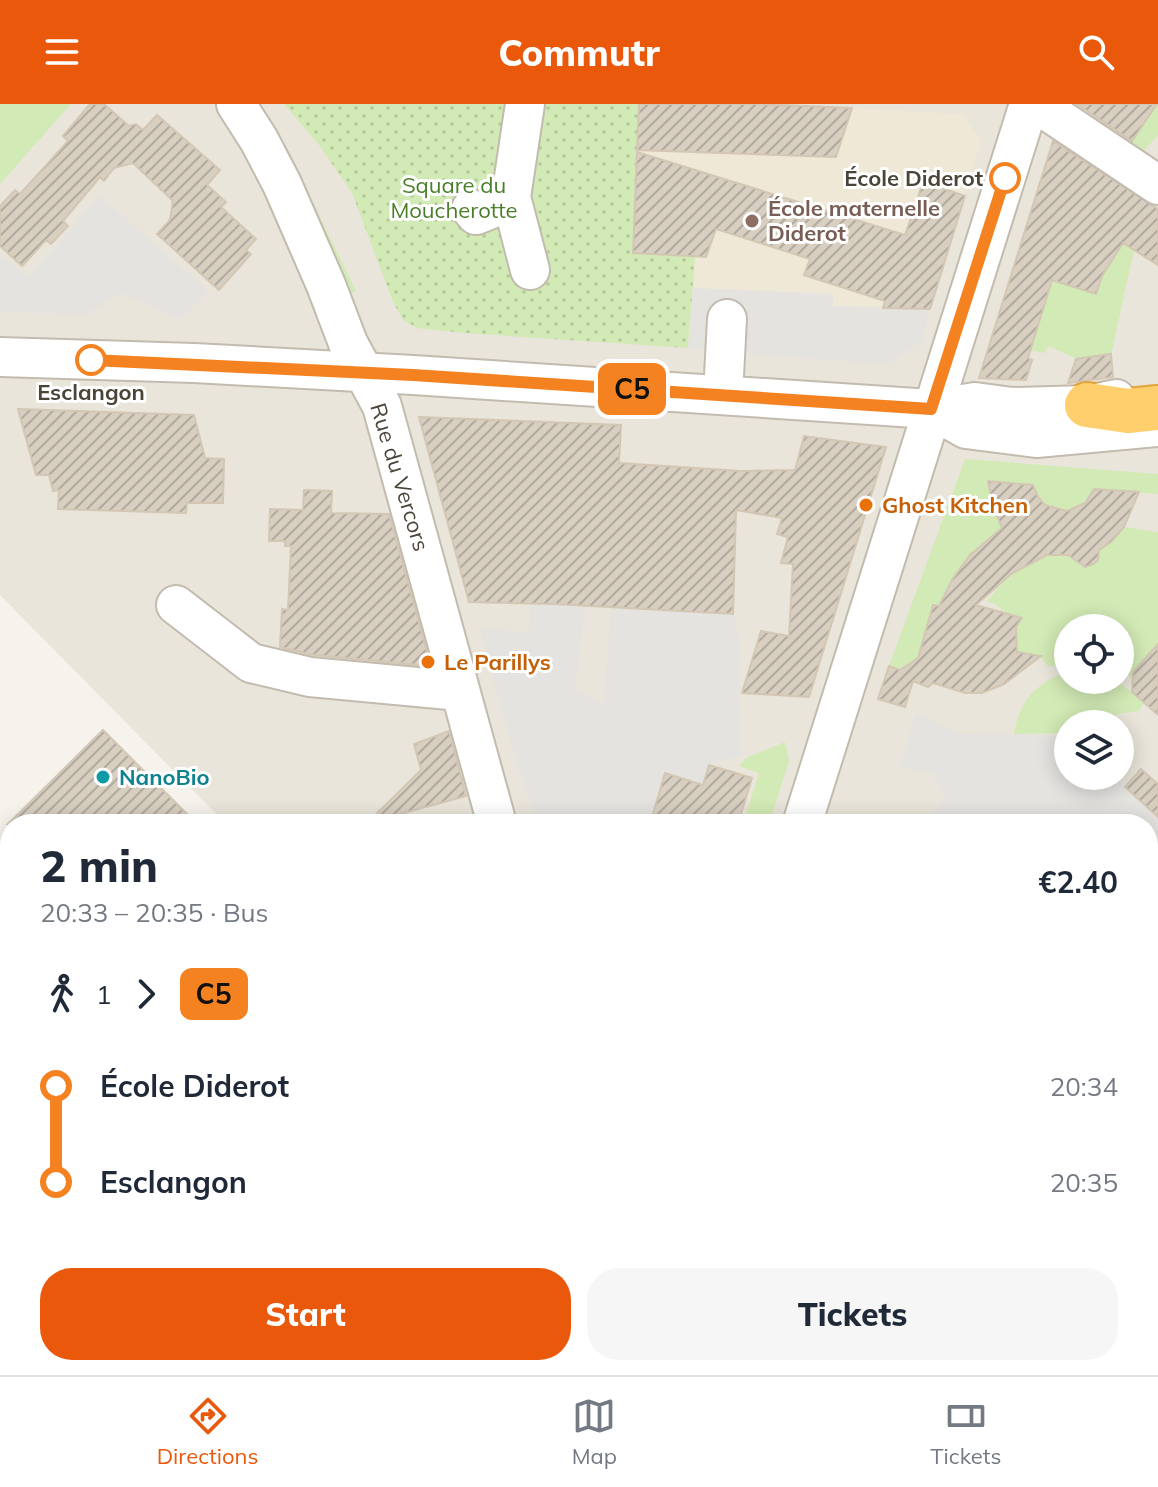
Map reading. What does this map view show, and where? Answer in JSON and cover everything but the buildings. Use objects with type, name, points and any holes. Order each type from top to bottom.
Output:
[{"type":"highway","points":[[1087,405],[1128,411],[1158,408]]},
{"type":"street","name":"Rue du Vercors","points":[[236,104],[282,184],[343,332],[382,406],[494,814]]},
{"type":"street","points":[[525,104],[511,197],[530,270]]},
{"type":"street","points":[[805,814],[1029,104]]},
{"type":"street","points":[[1037,104],[1158,185]]},
{"type":"street","points":[[471,209],[476,215],[488,212],[511,197]]},
{"type":"street","points":[[723,395],[727,319]]},
{"type":"street","points":[[0,357],[363,372],[931,409],[975,402],[1012,407],[1087,405],[1158,392]]},
{"type":"street","points":[[931,409],[966,429],[1158,448]]},
{"type":"street","points":[[1041,438],[1158,427]]},
{"type":"street","points":[[176,605],[251,663],[310,677],[460,691]]},
{"type":"shaded area","points":[[0,104],[1158,104],[1158,814],[216,814],[0,595]]},
{"type":"shaded area","name":"École maternelle Diderot","points":[[551,104],[760,104],[962,114],[981,141],[930,309],[833,306],[833,294],[693,288],[694,257],[547,247]]},
{"type":"shaded area","points":[[100,196],[209,291],[180,319],[122,293],[86,314],[0,312],[0,254],[28,277]]},
{"type":"shaded area","points":[[693,288],[833,294],[833,306],[930,309],[921,342],[888,364],[725,352],[688,348]]},
{"type":"shaded area","points":[[530,604],[585,606],[575,689],[604,704],[611,607],[734,615],[739,638],[741,755],[709,765],[703,785],[665,774],[653,814],[534,814],[507,731],[480,628],[529,633]]},
{"type":"shaded area","points":[[915,713],[960,734],[1054,735],[1054,790],[1129,790],[1155,814],[931,814],[945,798],[933,773],[900,767]]},
{"type":"green space","points":[[0,104],[71,104],[0,184]]},
{"type":"green space","name":"Square du Moucherotte","points":[[284,104],[639,104],[633,253],[695,257],[688,348],[465,333],[417,328],[403,320],[393,302],[352,193],[319,145]]},
{"type":"green space","points":[[1158,104],[1158,135],[1140,155],[1127,148]]},
{"type":"green space","points":[[278,144],[300,176],[356,291],[338,299]]},
{"type":"green space","points":[[1158,212],[1134,250],[1111,355],[1076,359],[1049,346],[1044,353],[1030,350],[1071,220]]},
{"type":"green space","points":[[965,459],[1158,474],[1158,494],[1094,489],[1079,505],[1062,511],[1046,504],[1033,485],[988,481],[992,503],[1003,528],[982,544],[966,562],[941,606],[933,605],[915,675],[889,666]]},
{"type":"green space","points":[[1124,527],[1158,532],[1158,644],[1134,671],[1134,614],[1054,614],[1054,665],[1049,667],[1039,656],[1016,652],[1014,628],[1019,622],[1018,618],[1008,616],[997,605],[987,601],[1003,582],[1041,554],[1073,555],[1080,566],[1094,564],[1098,549],[1111,542]]},
{"type":"green space","points":[[1054,678],[1054,694],[1134,694],[1144,702],[1139,711],[1134,712],[1054,710],[1054,733],[1014,734],[1025,703]]},
{"type":"green space","points":[[785,742],[789,761],[772,814],[746,814],[759,773],[739,766],[746,758]]},
{"type":"bus line","name":"C5","points":[[91,360],[413,375],[849,401],[931,409],[1005,178]]},
{"type":"place","name":"École Diderot","points":[[1005,178]]},
{"type":"place","name":"École maternelle Diderot","points":[[752,221]]},
{"type":"place","name":"Esclangon","points":[[91,360]]},
{"type":"place","name":"Ghost Kitchen","points":[[866,505]]},
{"type":"place","name":"Le Parillys","points":[[428,662]]},
{"type":"place","name":"NanoBio","points":[[103,777]]}]
